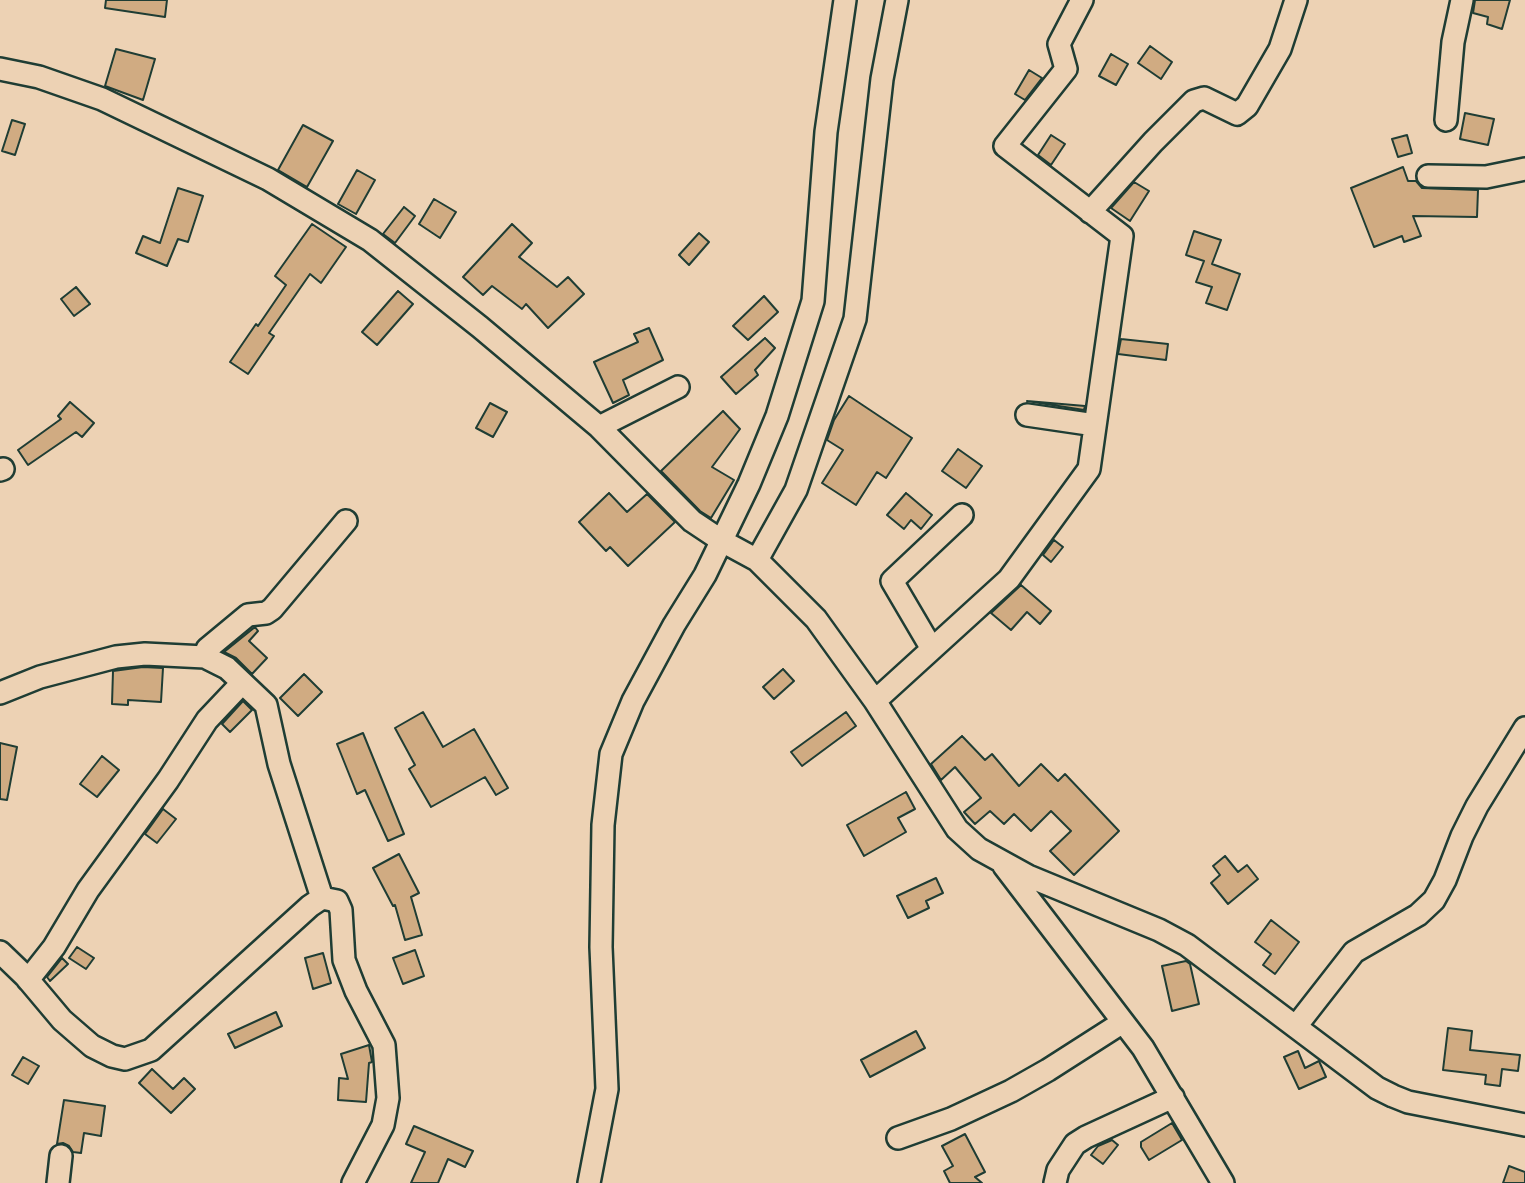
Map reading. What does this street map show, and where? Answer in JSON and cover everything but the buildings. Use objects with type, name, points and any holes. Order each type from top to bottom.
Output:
[{"type":"street","points":[[739,551],[749,484],[777,416],[813,301],[826,132],[845,0]]},
{"type":"street","points":[[589,1183],[607,1089],[601,947],[603,825],[611,754],[633,701],[739,551],[796,490],[855,319],[882,79],[898,0]]},
{"type":"street","points":[[875,701],[1009,579],[1089,469],[1122,236],[1005,146],[1066,69],[1059,44],[1082,0]]},
{"type":"street","points":[[1090,212],[1194,101],[1204,98],[1237,114],[1247,106],[1280,49],[1296,0]]},
{"type":"street","points":[[1446,120],[1453,42],[1462,0]]},
{"type":"street","points":[[0,69],[39,77],[102,99],[268,179],[370,240],[480,327],[599,427],[692,521],[739,551],[816,619],[875,701],[957,829],[979,849],[1028,876],[1159,930],[1187,945],[1297,1025],[1377,1088],[1408,1101],[1525,1125]]},
{"type":"street","points":[[1428,176],[1486,177],[1525,169]]},
{"type":"street","points":[[599,427],[678,387]]},
{"type":"street","points":[[1027,415],[1095,425]]},
{"type":"street","points":[[932,649],[892,581],[962,515]]},
{"type":"street","points":[[205,657],[207,649],[248,615],[266,613],[272,609],[346,521]]},
{"type":"street","points":[[0,693],[40,677],[116,657],[145,654],[205,657],[227,668],[266,705],[279,764],[322,898]]},
{"type":"street","points":[[28,980],[54,947],[88,890],[168,780],[207,720],[242,682]]},
{"type":"street","points":[[1297,1025],[1354,952],[1418,915],[1434,900],[1446,880],[1462,836],[1477,806],[1525,728]]},
{"type":"street","points":[[1000,862],[1143,1048],[1223,1183]]},
{"type":"street","points":[[0,952],[62,1020],[92,1046],[125,1059],[151,1050],[292,920],[322,898],[333,899],[339,904],[344,960],[356,991],[384,1045],[388,1098],[386,1113],[374,1145],[353,1183]]},
{"type":"street","points":[[898,1138],[951,1119],[1011,1091],[1123,1022]]},
{"type":"street","points":[[1055,1183],[1058,1170],[1075,1144],[1172,1097]]},
{"type":"street","points":[[58,1183],[61,1156]]}]
